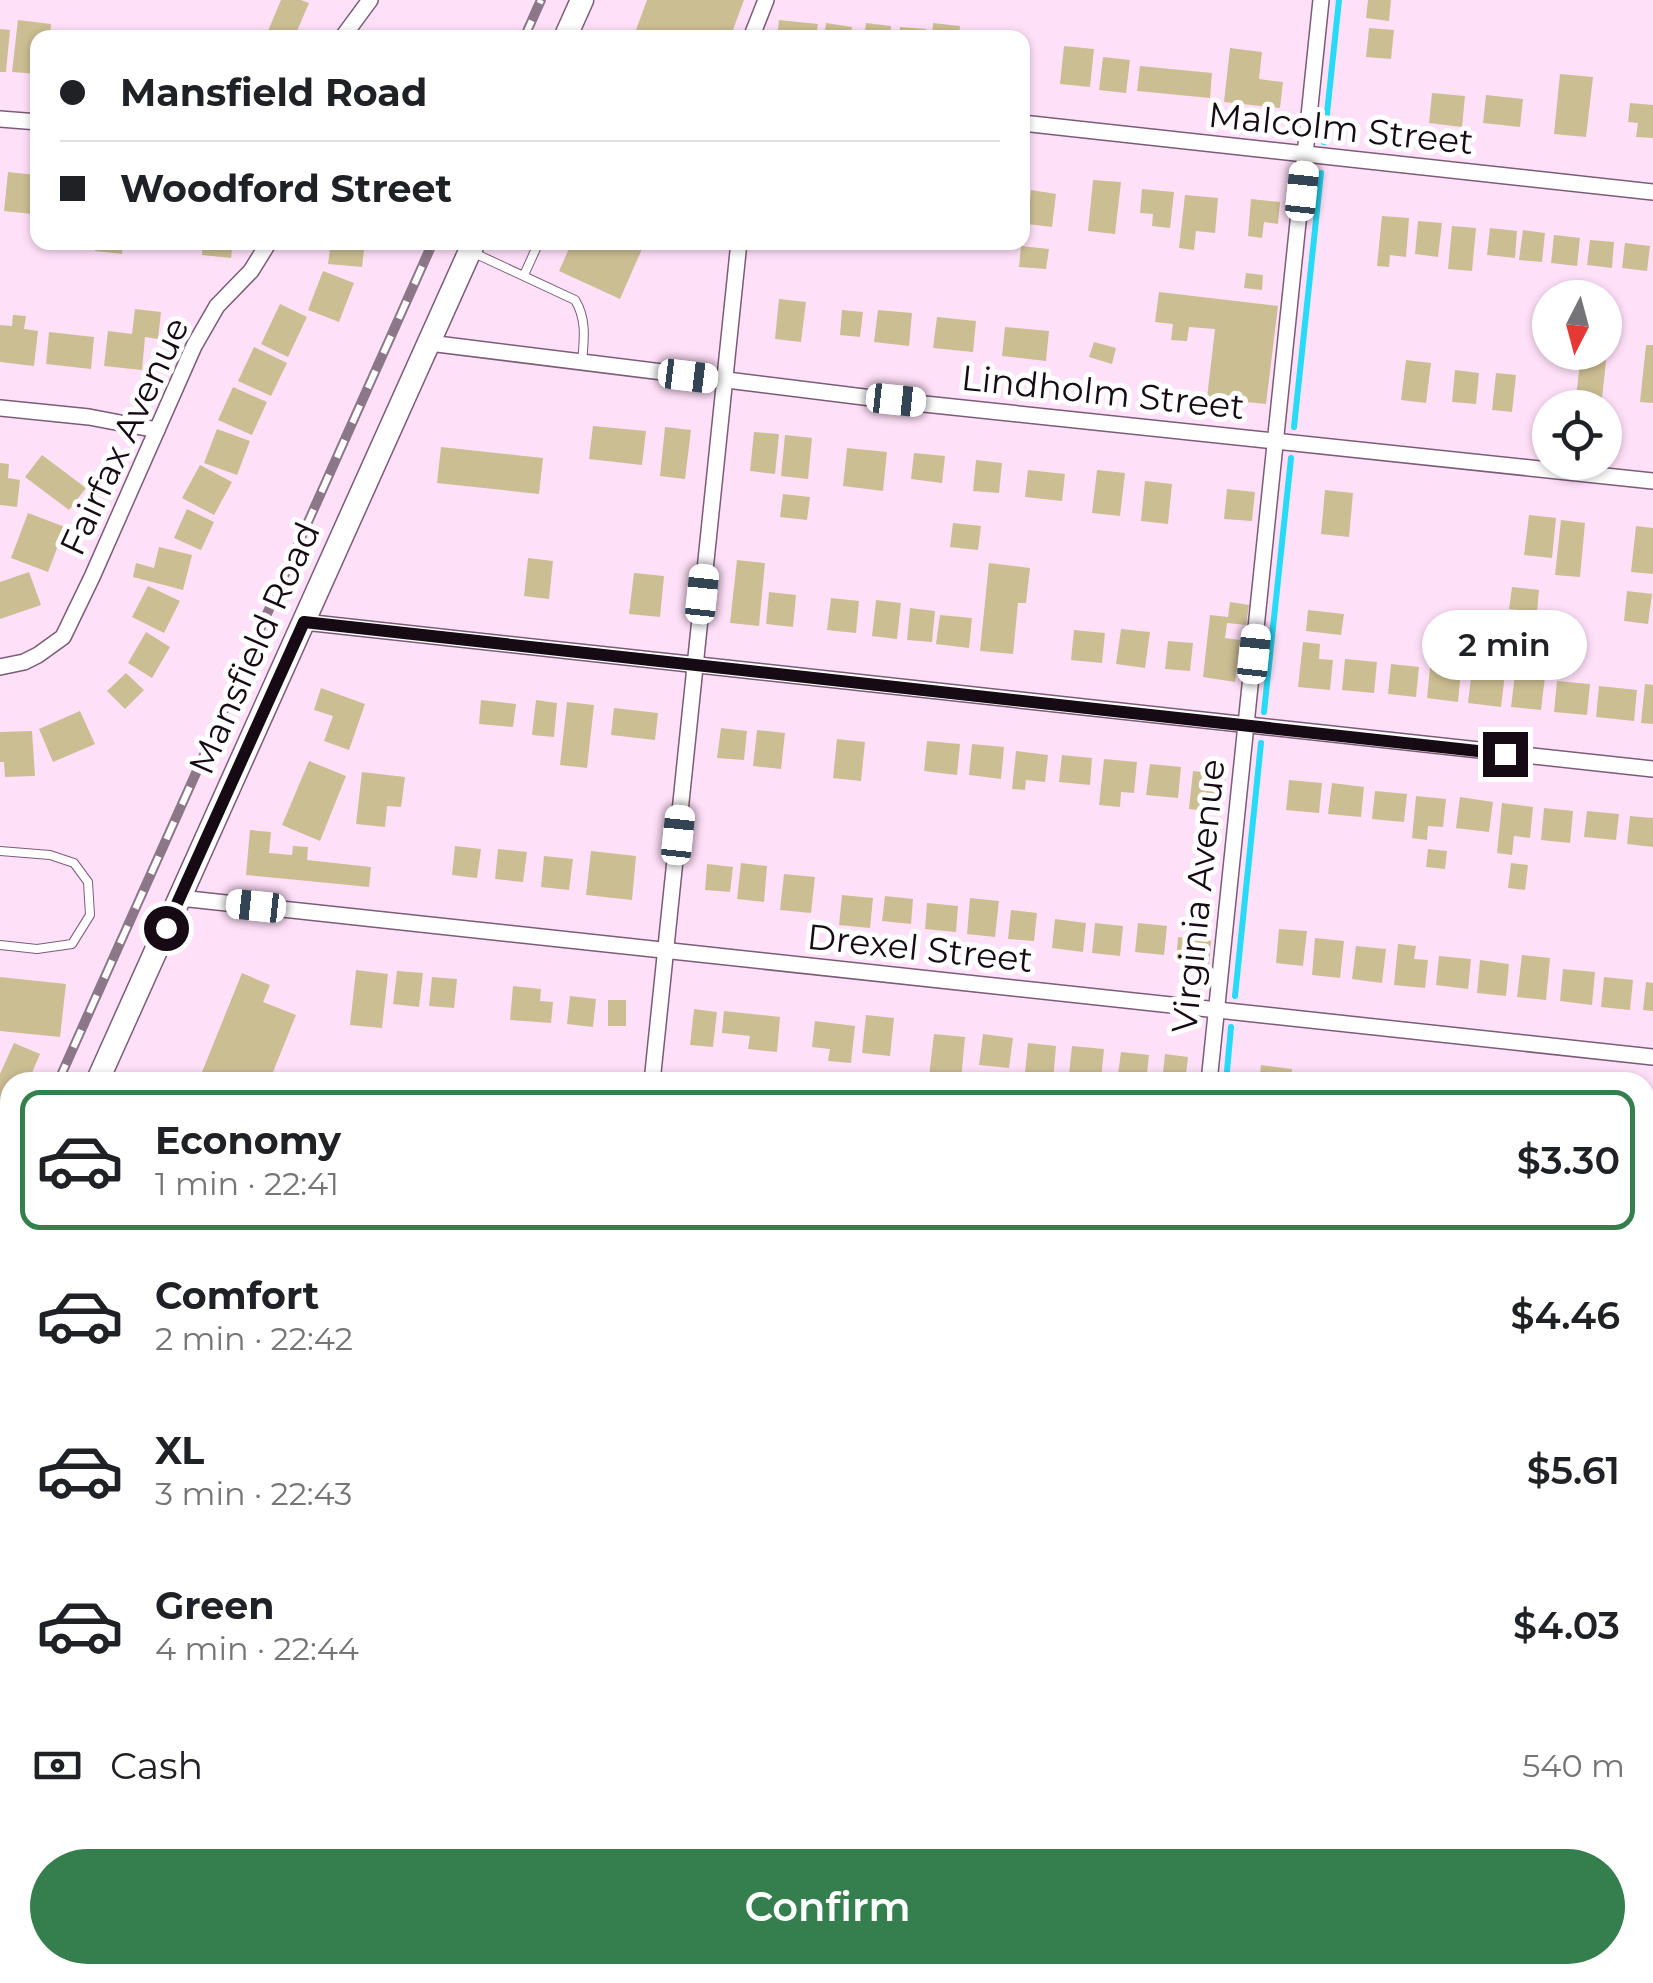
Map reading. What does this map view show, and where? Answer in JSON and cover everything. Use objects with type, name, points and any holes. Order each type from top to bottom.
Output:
[{"type":"main road","points":[[569,30],[582,0]]},
{"type":"main road","name":"Mansfield Road","points":[[102,1072],[471,250]]},
{"type":"street","points":[[348,30],[370,0]]},
{"type":"street","points":[[753,30],[766,0]]},
{"type":"street","name":"Virginia Avenue","points":[[1210,1072],[1321,0]]},
{"type":"street","points":[[0,118],[30,121]]},
{"type":"street","name":"Malcolm Street","points":[[1030,125],[1653,192]]},
{"type":"street","name":"Fairfax Avenue","points":[[0,667],[24,662],[62,637],[194,346],[217,306],[264,250]]},
{"type":"street","points":[[653,1072],[738,250]]},
{"type":"street","name":"Lindholm Street","points":[[428,343],[724,380],[1653,481]]},
{"type":"street","points":[[0,408],[88,417],[156,430]]},
{"type":"street","points":[[304,622],[1653,770]]},
{"type":"street","name":"Drexel Street","points":[[180,898],[1653,1057]]},
{"type":"lane","points":[[478,250],[574,300],[584,323],[582,362]]},
{"type":"lane","points":[[524,275],[535,250]]},
{"type":"lane","points":[[0,851],[50,856],[74,863],[88,882],[90,915],[72,944],[37,949],[0,945]]},
{"type":"building","points":[[281,0],[309,3],[297,30],[268,30]]},
{"type":"building","points":[[647,0],[744,0],[733,30],[636,30]]},
{"type":"building","points":[[1368,0],[1391,0],[1389,21],[1366,18]]},
{"type":"building","points":[[18,20],[51,24],[51,30],[30,30],[30,73],[12,72]]},
{"type":"building","points":[[779,20],[818,24],[817,30],[778,30]]},
{"type":"building","points":[[826,23],[852,27],[851,30],[825,30]]},
{"type":"building","points":[[866,23],[891,26],[891,30],[865,30]]},
{"type":"building","points":[[933,23],[960,26],[960,30],[933,30]]},
{"type":"building","points":[[1369,28],[1394,30],[1391,59],[1366,57]]},
{"type":"building","points":[[0,29],[10,30],[6,72],[0,72]]},
{"type":"building","points":[[1064,46],[1094,49],[1090,87],[1060,84]]},
{"type":"building","points":[[1230,48],[1262,52],[1259,79],[1283,82],[1280,108],[1224,102]]},
{"type":"building","points":[[1103,57],[1130,60],[1126,93],[1099,90]]},
{"type":"building","points":[[1140,66],[1212,73],[1210,98],[1137,91]]},
{"type":"building","points":[[1560,74],[1593,77],[1586,137],[1554,134]]},
{"type":"building","points":[[1432,93],[1465,96],[1462,127],[1429,123]]},
{"type":"building","points":[[1486,95],[1523,99],[1520,127],[1483,123]]},
{"type":"building","points":[[1630,103],[1653,105],[1653,138],[1636,137],[1638,123],[1628,122]]},
{"type":"building","points":[[8,172],[30,174],[30,214],[4,211]]},
{"type":"building","points":[[1093,180],[1121,182],[1115,234],[1088,231]]},
{"type":"building","points":[[1142,189],[1174,192],[1170,228],[1152,226],[1153,214],[1140,213]]},
{"type":"building","points":[[1031,190],[1056,194],[1052,227],[1030,224]]},
{"type":"building","points":[[1185,195],[1218,198],[1215,233],[1196,231],[1194,250],[1179,248]]},
{"type":"building","points":[[1251,199],[1280,202],[1278,224],[1264,222],[1262,238],[1248,236]]},
{"type":"building","points":[[1382,216],[1409,218],[1406,257],[1390,255],[1389,267],[1377,266]]},
{"type":"building","points":[[1418,221],[1442,223],[1438,257],[1415,254]]},
{"type":"building","points":[[1452,226],[1476,228],[1472,271],[1448,269]]},
{"type":"building","points":[[1490,228],[1517,231],[1515,258],[1487,255]]},
{"type":"building","points":[[1523,230],[1545,233],[1542,262],[1519,260]]},
{"type":"building","points":[[1554,235],[1580,238],[1577,266],[1551,263]]},
{"type":"building","points":[[1590,240],[1614,242],[1612,268],[1587,265]]},
{"type":"building","points":[[1625,243],[1650,246],[1647,271],[1622,268]]},
{"type":"building","points":[[1049,249],[1046,269],[1019,267],[1021,250]]},
{"type":"building","points":[[95,250],[122,250],[122,254]]},
{"type":"building","points":[[202,250],[232,250],[231,258],[202,255]]},
{"type":"building","points":[[330,250],[364,250],[362,267],[328,264]]},
{"type":"building","points":[[568,250],[641,250],[620,299],[559,271]]},
{"type":"building","points":[[323,271],[354,283],[339,322],[308,310]]},
{"type":"building","points":[[1246,273],[1263,275],[1262,290],[1244,288]]},
{"type":"building","points":[[1159,292],[1278,306],[1266,404],[1207,398],[1215,329],[1189,327],[1187,341],[1171,340],[1173,324],[1155,322]]},
{"type":"building","points":[[779,299],[806,302],[801,342],[775,339]]},
{"type":"building","points":[[280,304],[307,317],[288,357],[261,344]]},
{"type":"building","points":[[135,309],[161,312],[158,339],[145,337],[142,370],[104,366],[108,331],[132,334]]},
{"type":"building","points":[[842,310],[863,312],[860,337],[840,335]]},
{"type":"building","points":[[878,310],[912,313],[909,346],[874,342]]},
{"type":"building","points":[[13,315],[26,316],[24,329],[38,331],[34,366],[0,362],[0,325],[12,326]]},
{"type":"building","points":[[937,317],[976,321],[973,352],[933,348]]},
{"type":"building","points":[[1005,327],[1049,331],[1046,361],[1002,356]]},
{"type":"building","points":[[49,332],[94,337],[91,369],[46,364]]},
{"type":"building","points":[[1094,342],[1116,348],[1112,364],[1089,357]]},
{"type":"building","points":[[1646,345],[1653,345],[1653,403],[1640,402]]},
{"type":"building","points":[[254,347],[287,363],[271,396],[238,381]]},
{"type":"building","points":[[1406,360],[1431,363],[1426,403],[1401,400]]},
{"type":"building","points":[[1455,370],[1479,373],[1476,404],[1452,402]]},
{"type":"building","points":[[1579,370],[1605,370],[1603,390],[1577,390]]},
{"type":"building","points":[[1496,373],[1516,375],[1512,412],[1492,410]]},
{"type":"building","points":[[233,387],[267,402],[252,435],[218,420]]},
{"type":"building","points":[[593,426],[646,431],[642,465],[589,459]]},
{"type":"building","points":[[665,427],[691,430],[685,479],[660,476]]},
{"type":"building","points":[[217,429],[250,441],[237,475],[204,463]]},
{"type":"building","points":[[754,432],[779,434],[775,474],[750,471]]},
{"type":"building","points":[[785,435],[812,438],[808,479],[781,476]]},
{"type":"building","points":[[441,447],[543,458],[539,494],[437,483]]},
{"type":"building","points":[[847,448],[887,452],[883,491],[843,486]]},
{"type":"building","points":[[914,453],[945,456],[942,483],[911,479]]},
{"type":"building","points":[[42,455],[86,488],[69,510],[25,477]]},
{"type":"building","points":[[976,460],[1002,463],[999,493],[973,491]]},
{"type":"building","points":[[0,463],[9,464],[8,478],[20,480],[17,507],[0,505]]},
{"type":"building","points":[[200,465],[232,482],[214,515],[182,498]]},
{"type":"building","points":[[1028,470],[1065,474],[1062,501],[1025,497]]},
{"type":"building","points":[[1097,470],[1125,473],[1120,516],[1092,513]]},
{"type":"building","points":[[1145,481],[1172,484],[1168,524],[1141,521]]},
{"type":"building","points":[[1227,489],[1255,492],[1252,521],[1224,519]]},
{"type":"building","points":[[1325,490],[1353,493],[1349,537],[1321,534]]},
{"type":"building","points":[[783,494],[810,497],[807,520],[780,517]]},
{"type":"building","points":[[187,509],[214,522],[201,550],[174,538]]},
{"type":"building","points":[[28,513],[65,527],[48,572],[11,558]]},
{"type":"building","points":[[1529,515],[1556,518],[1552,558],[1524,555]]},
{"type":"building","points":[[1561,520],[1585,523],[1580,577],[1555,575]]},
{"type":"building","points":[[953,523],[981,526],[978,550],[950,547]]},
{"type":"building","points":[[1636,526],[1653,528],[1653,574],[1631,572]]},
{"type":"building","points":[[159,547],[192,555],[183,590],[133,577],[136,563],[154,568]]},
{"type":"building","points":[[528,558],[553,561],[549,599],[524,596]]},
{"type":"building","points":[[737,560],[765,563],[759,626],[730,623]]},
{"type":"building","points":[[989,563],[1030,568],[1026,603],[1018,603],[1013,654],[980,651]]},
{"type":"building","points":[[29,572],[41,605],[0,619],[0,582]]},
{"type":"building","points":[[634,573],[664,576],[660,617],[629,614]]},
{"type":"building","points":[[148,586],[180,601],[164,633],[132,617]]},
{"type":"building","points":[[1512,587],[1539,590],[1537,612],[1509,609]]},
{"type":"building","points":[[1627,591],[1652,594],[1648,624],[1624,621]]},
{"type":"building","points":[[769,592],[796,595],[793,627],[766,624]]},
{"type":"building","points":[[831,598],[859,601],[856,633],[827,630]]},
{"type":"building","points":[[876,600],[901,603],[897,639],[872,636]]},
{"type":"building","points":[[1230,602],[1249,605],[1246,625],[1227,623],[1225,638],[1240,640],[1235,682],[1203,677],[1210,615],[1228,617]]},
{"type":"building","points":[[910,608],[935,611],[932,642],[907,640]]},
{"type":"building","points":[[1308,610],[1344,614],[1341,635],[1306,631]]},
{"type":"building","points":[[940,615],[972,618],[969,648],[936,644]]},
{"type":"building","points":[[1121,629],[1150,632],[1145,668],[1116,664]]},
{"type":"building","points":[[1074,630],[1105,633],[1102,663],[1071,660]]},
{"type":"building","points":[[146,632],[170,647],[152,678],[128,663]]},
{"type":"building","points":[[1168,641],[1193,643],[1190,671],[1165,669]]},
{"type":"building","points":[[1303,642],[1320,644],[1319,659],[1333,660],[1330,690],[1298,687]]},
{"type":"building","points":[[1345,659],[1377,662],[1374,693],[1342,690]]},
{"type":"building","points":[[1391,664],[1419,667],[1416,697],[1388,694]]},
{"type":"building","points":[[1516,666],[1546,669],[1541,710],[1511,707]]},
{"type":"building","points":[[1430,668],[1461,671],[1458,702],[1427,698]]},
{"type":"building","points":[[1472,670],[1505,674],[1501,707],[1468,703]]},
{"type":"building","points":[[126,673],[144,690],[125,709],[107,691]]},
{"type":"building","points":[[1557,681],[1590,684],[1587,715],[1554,712]]},
{"type":"building","points":[[1645,684],[1653,685],[1653,724],[1641,723]]},
{"type":"building","points":[[1599,686],[1637,690],[1634,721],[1596,717]]},
{"type":"building","points":[[321,688],[365,704],[349,750],[324,741],[333,716],[314,710]]},
{"type":"building","points":[[481,700],[516,704],[513,727],[479,724]]},
{"type":"building","points":[[536,700],[557,703],[554,737],[532,735]]},
{"type":"building","points":[[567,702],[594,705],[587,768],[560,765]]},
{"type":"building","points":[[614,708],[658,713],[655,740],[611,735]]},
{"type":"building","points":[[80,711],[95,744],[53,762],[39,729]]},
{"type":"building","points":[[721,728],[747,731],[744,760],[717,758]]},
{"type":"building","points":[[757,730],[785,733],[781,769],[753,766]]},
{"type":"building","points":[[32,731],[35,776],[5,777],[4,762],[0,762],[0,732]]},
{"type":"building","points":[[837,739],[865,742],[861,781],[833,778]]},
{"type":"building","points":[[927,741],[960,744],[957,775],[924,771]]},
{"type":"building","points":[[972,744],[1004,747],[1001,779],[969,775]]},
{"type":"building","points":[[1016,751],[1048,755],[1045,782],[1026,780],[1025,790],[1012,789]]},
{"type":"building","points":[[1062,755],[1092,758],[1090,785],[1059,782]]},
{"type":"building","points":[[1104,759],[1137,762],[1134,793],[1121,792],[1120,807],[1099,805]]},
{"type":"building","points":[[309,761],[346,776],[320,841],[282,825]]},
{"type":"building","points":[[1150,764],[1181,767],[1178,798],[1146,795]]},
{"type":"building","points":[[1193,771],[1226,775],[1221,813],[1189,809]]},
{"type":"building","points":[[362,772],[405,777],[401,807],[387,806],[385,827],[356,824]]},
{"type":"building","points":[[1289,780],[1322,783],[1319,813],[1286,810]]},
{"type":"building","points":[[1332,783],[1364,787],[1361,817],[1328,814]]},
{"type":"building","points":[[1375,791],[1407,794],[1404,822],[1372,819]]},
{"type":"building","points":[[1416,796],[1446,799],[1443,827],[1428,826],[1427,840],[1412,838]]},
{"type":"building","points":[[1460,797],[1493,802],[1489,832],[1456,828]]},
{"type":"building","points":[[1502,803],[1533,807],[1530,838],[1514,836],[1512,855],[1497,853]]},
{"type":"building","points":[[1544,808],[1573,811],[1570,843],[1541,840]]},
{"type":"building","points":[[1587,811],[1619,814],[1616,840],[1584,837]]},
{"type":"building","points":[[1630,816],[1653,818],[1653,847],[1627,844]]},
{"type":"building","points":[[250,830],[271,832],[269,853],[292,855],[293,846],[308,847],[307,860],[371,867],[369,887],[246,875]]},
{"type":"building","points":[[455,846],[481,849],[477,878],[452,875]]},
{"type":"building","points":[[498,849],[527,852],[523,882],[495,879]]},
{"type":"building","points":[[1428,849],[1447,851],[1445,869],[1426,867]]},
{"type":"building","points":[[591,851],[636,856],[632,900],[586,895]]},
{"type":"building","points":[[544,856],[573,859],[569,890],[541,887]]},
{"type":"building","points":[[741,863],[767,866],[764,902],[737,899]]},
{"type":"building","points":[[1511,863],[1528,865],[1525,890],[1508,888]]},
{"type":"building","points":[[707,864],[733,867],[730,892],[705,890]]},
{"type":"building","points":[[784,874],[815,877],[811,913],[780,910]]},
{"type":"building","points":[[842,895],[873,898],[870,928],[839,925]]},
{"type":"building","points":[[885,896],[913,899],[911,924],[882,921]]},
{"type":"building","points":[[970,898],[999,901],[995,937],[967,934]]},
{"type":"building","points":[[927,903],[958,906],[956,932],[925,929]]},
{"type":"building","points":[[1011,910],[1037,913],[1034,941],[1008,939]]},
{"type":"building","points":[[1055,919],[1086,923],[1083,952],[1052,948]]},
{"type":"building","points":[[1095,923],[1123,926],[1120,956],[1092,953]]},
{"type":"building","points":[[1138,923],[1167,926],[1164,955],[1135,952]]},
{"type":"building","points":[[1279,929],[1307,931],[1303,966],[1276,963]]},
{"type":"building","points":[[1178,937],[1211,941],[1209,965],[1176,961]]},
{"type":"building","points":[[1315,938],[1344,941],[1340,978],[1312,975]]},
{"type":"building","points":[[1398,944],[1416,946],[1414,959],[1428,960],[1425,988],[1394,985]]},
{"type":"building","points":[[1356,946],[1386,949],[1382,983],[1352,979]]},
{"type":"building","points":[[1522,955],[1550,958],[1546,1000],[1517,997]]},
{"type":"building","points":[[1439,956],[1471,959],[1468,989],[1436,985]]},
{"type":"building","points":[[1480,960],[1509,964],[1506,996],[1477,993]]},
{"type":"building","points":[[1563,969],[1595,972],[1592,1005],[1560,1001]]},
{"type":"building","points":[[356,970],[388,974],[382,1028],[350,1025]]},
{"type":"building","points":[[397,971],[423,973],[419,1007],[393,1004]]},
{"type":"building","points":[[242,973],[270,985],[263,1002],[296,1015],[273,1072],[202,1072]]},
{"type":"building","points":[[0,977],[66,984],[60,1037],[0,1031]]},
{"type":"building","points":[[432,977],[457,979],[454,1008],[429,1006]]},
{"type":"building","points":[[1604,977],[1633,980],[1630,1010],[1601,1007]]},
{"type":"building","points":[[1646,982],[1653,983],[1653,1011],[1643,1010]]},
{"type":"building","points":[[513,986],[541,989],[540,1001],[553,1002],[551,1023],[510,1020]]},
{"type":"building","points":[[570,996],[596,999],[593,1027],[567,1024]]},
{"type":"building","points":[[608,1000],[626,1000],[626,1026],[608,1026]]},
{"type":"building","points":[[694,1009],[717,1012],[713,1047],[690,1045]]},
{"type":"building","points":[[724,1011],[780,1017],[777,1052],[748,1049],[750,1036],[722,1033]]},
{"type":"building","points":[[866,1015],[894,1018],[890,1056],[862,1053]]},
{"type":"building","points":[[815,1021],[855,1026],[851,1063],[828,1061],[830,1049],[812,1047]]},
{"type":"building","points":[[934,1034],[965,1037],[962,1072],[929,1072]]},
{"type":"building","points":[[983,1034],[1013,1038],[1009,1068],[979,1065]]},
{"type":"building","points":[[14,1043],[40,1054],[32,1072],[1,1072]]},
{"type":"building","points":[[1028,1043],[1056,1046],[1054,1072],[1025,1072]]},
{"type":"building","points":[[1072,1046],[1104,1049],[1102,1072],[1069,1072]]},
{"type":"building","points":[[1121,1052],[1149,1055],[1147,1072],[1118,1072]]},
{"type":"building","points":[[1165,1054],[1188,1057],[1186,1072],[1163,1072]]},
{"type":"building","points":[[1261,1065],[1292,1069],[1292,1072],[1260,1072]]},
{"type":"waterway","points":[[1324,142],[1339,0]]},
{"type":"waterway","points":[[1294,427],[1321,173]]},
{"type":"waterway","points":[[1264,712],[1291,458]]},
{"type":"waterway","points":[[1235,996],[1261,743]]},
{"type":"waterway","points":[[1227,1072],[1231,1027]]},
{"type":"railway","points":[[528,30],[541,0]]},
{"type":"railway","points":[[62,1072],[429,250]]},
{"type":"route","points":[[166,928],[304,622],[1505,754]]}]
